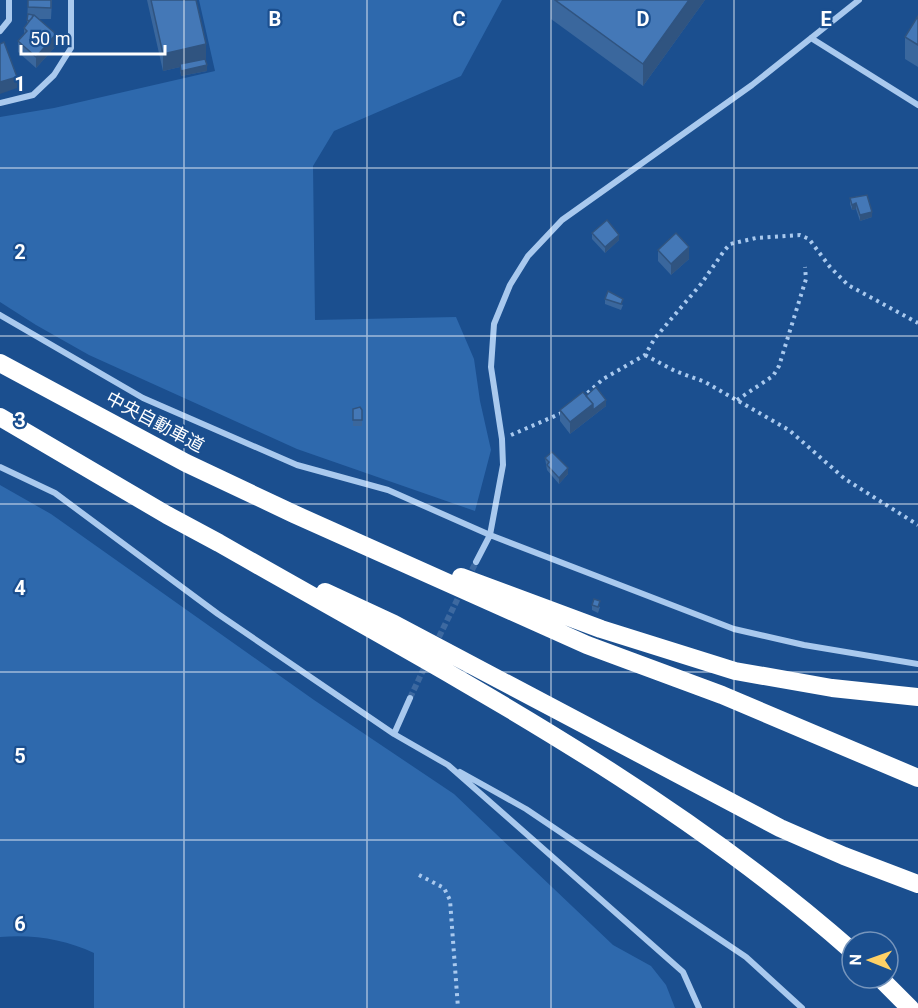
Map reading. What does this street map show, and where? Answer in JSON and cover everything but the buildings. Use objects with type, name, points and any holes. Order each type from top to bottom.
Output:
[{"type":"highway","name":"中央自動車道","points":[[0,363],[186,463],[294,514]]},
{"type":"highway","points":[[0,417],[553,735],[665,806],[807,911],[840,940]]},
{"type":"highway","points":[[294,514],[601,629],[735,671],[832,688],[918,697]]},
{"type":"highway","points":[[294,514],[586,645],[722,696],[918,778]]},
{"type":"highway","points":[[219,543],[394,624],[780,828],[844,856],[918,884]]},
{"type":"highway","points":[[892,990],[910,1008]]},
{"type":"street","points":[[0,32],[9,20],[9,0]]},
{"type":"street","points":[[0,103],[33,95],[54,75],[70,48],[71,0]]},
{"type":"street","points":[[476,562],[490,535],[503,465],[502,439],[491,367],[494,324],[510,285],[528,256],[562,220],[752,85],[859,0]]},
{"type":"street","points":[[811,38],[918,105]]},
{"type":"street","points":[[0,315],[143,398],[297,465],[388,490],[490,535],[734,629],[804,645],[918,663]]},
{"type":"street","points":[[0,467],[55,493],[218,614],[394,734],[526,809],[746,957],[802,1008]]},
{"type":"street","points":[[394,734],[410,698]]},
{"type":"street","points":[[448,765],[683,972],[699,1008]]},
{"type":"path","points":[[575,406],[603,379],[645,355],[655,338],[701,284],[730,244],[756,238],[800,235],[808,239],[848,285],[918,323]]},
{"type":"path","points":[[736,401],[773,376],[779,366],[806,279],[806,267]]},
{"type":"path","points":[[645,355],[675,371],[705,382],[789,430],[845,479],[918,525]]},
{"type":"path","points":[[502,439],[556,417],[565,411]]},
{"type":"path","points":[[419,874],[444,888],[450,900],[458,1008]]},
{"type":"shaded area","points":[[199,0],[502,0],[461,76],[334,131],[313,166],[315,320],[456,317],[474,359],[480,401],[491,450],[475,511],[297,449],[89,355],[0,302],[0,117],[54,108],[215,71]]},
{"type":"shaded area","points":[[0,485],[51,514],[314,700],[454,794],[613,945],[651,966],[666,985],[675,1008],[94,1008],[94,953],[72,944],[48,939],[24,936],[0,937]]},
{"type":"tunnel","points":[[468,578],[476,562]]},
{"type":"tunnel","points":[[435,645],[461,592]]},
{"type":"tunnel","points":[[410,698],[427,662]]}]
